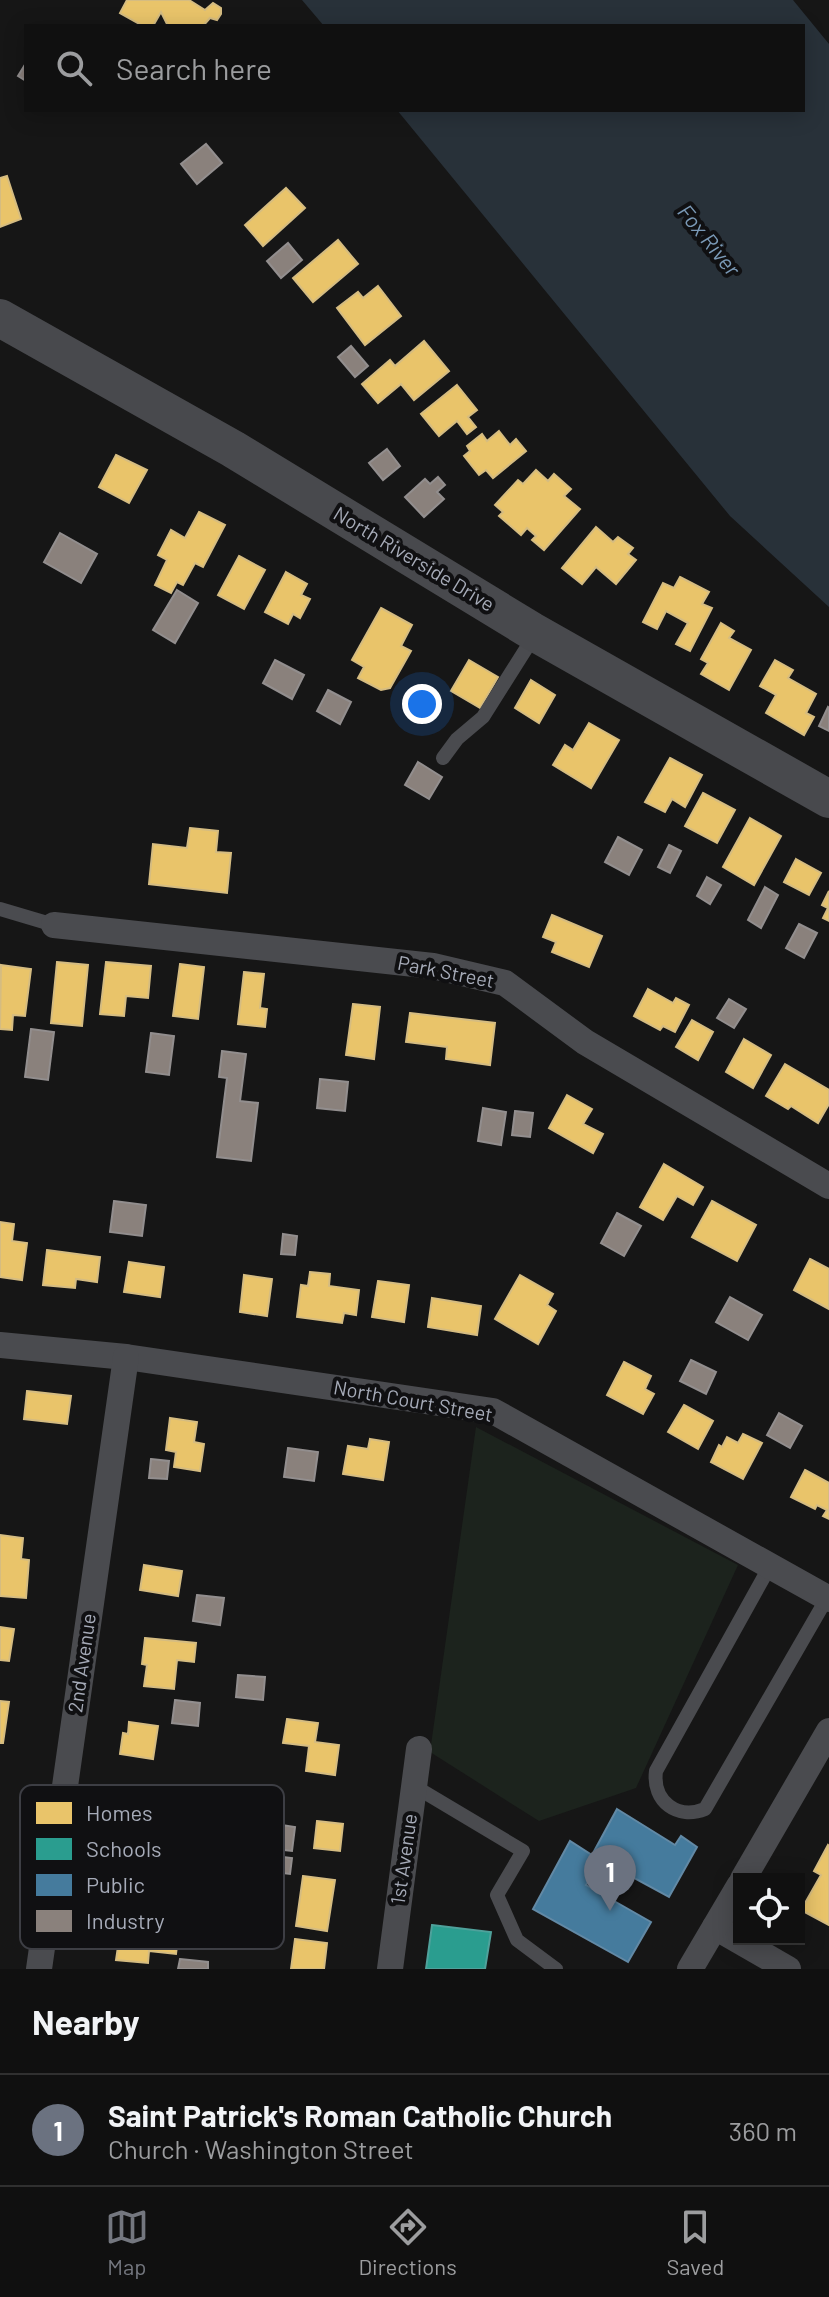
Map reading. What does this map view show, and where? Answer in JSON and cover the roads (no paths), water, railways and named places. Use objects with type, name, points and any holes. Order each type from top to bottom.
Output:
[{"type":"street","name":"North Riverside Drive","points":[[0,318],[233,449],[536,633],[829,799]]},
{"type":"street","name":"Park Street","points":[[54,925],[433,966],[505,983],[585,1042],[829,1186]]},
{"type":"street","name":"North Court Street","points":[[0,1345],[126,1357],[493,1411],[828,1598]]},
{"type":"street","name":"2nd Avenue","points":[[65,1785],[126,1357]]},
{"type":"street","points":[[746,1873],[829,1731]]},
{"type":"street","name":"1st Avenue","points":[[390,1969],[419,1749]]},
{"type":"street","points":[[690,1969],[733,1896]]},
{"type":"street","points":[[715,1927],[788,1969]]},
{"type":"street","name":"2nd Avenue","points":[[39,1969],[42,1949]]},
{"type":"lane","points":[[443,758],[457,739],[483,717],[536,633]]},
{"type":"lane","points":[[0,909],[54,925]]},
{"type":"lane","points":[[770,1566],[656,1771],[654,1787],[661,1801],[685,1812],[695,1813],[705,1809],[828,1598]]},
{"type":"lane","points":[[414,1786],[523,1851],[497,1895],[517,1940],[556,1969]]},
{"type":"water","name":"Fox River","points":[[302,0],[793,0],[829,44],[829,607],[730,516],[399,112],[805,112],[805,24],[322,24]]},
{"type":"place","name":"Saint Patrick's Roman Catholic Church","points":[[610,1911]]}]
